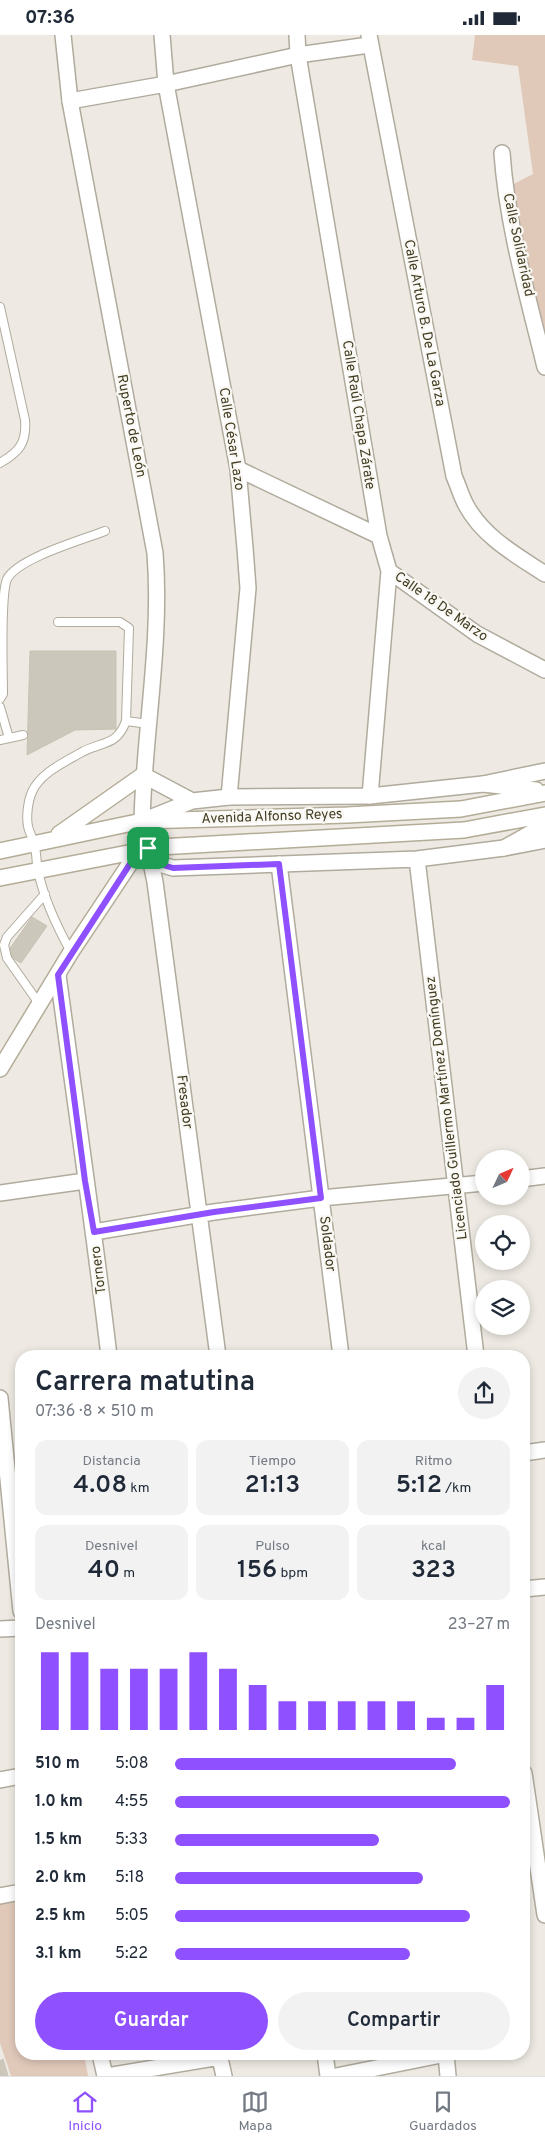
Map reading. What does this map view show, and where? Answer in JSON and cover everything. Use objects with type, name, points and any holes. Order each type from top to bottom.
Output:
[{"type":"street","name":"Ruperto de León","points":[[63,35],[70,101],[155,553],[158,590],[143,775],[142,821]]},
{"type":"street","name":"Calle César Lazo","points":[[162,35],[166,84],[238,469],[248,588],[229,797]]},
{"type":"street","name":"Calle Raúl Chapa Zárate","points":[[297,35],[298,55],[378,536],[389,571],[370,796]]},
{"type":"street","points":[[70,101],[166,84],[369,40]]},
{"type":"street","name":"Calle Arturo B. De La Garza","points":[[369,40],[454,476],[466,505],[483,529],[504,547],[545,574]]},
{"type":"street","name":"Calle Solidaridad","points":[[502,153],[504,179],[525,284],[545,367]]},
{"type":"street","points":[[238,469],[378,536]]},
{"type":"street","name":"Calle 18 De Marzo","points":[[389,571],[477,634],[545,670]]},
{"type":"street","points":[[142,821],[192,801],[229,797],[370,796],[483,784],[545,771]]},
{"type":"street","points":[[52,839],[143,775],[192,801]]},
{"type":"street","points":[[483,784],[545,792]]},
{"type":"street","name":"Avenida Alfonso Reyes","points":[[0,851],[142,821],[461,809],[545,792]]},
{"type":"street","name":"Avenida Alfonso Reyes","points":[[0,878],[143,849],[464,830],[545,815]]},
{"type":"street","name":"Fresador","points":[[142,821],[143,849],[155,881],[217,1350]]},
{"type":"street","points":[[504,848],[545,825]]},
{"type":"street","points":[[0,1069],[72,952],[143,849],[163,865],[173,868],[417,859],[504,848],[545,839]]},
{"type":"street","name":"Licenciado Guillermo Martínez Domínguez","points":[[417,859],[475,1350]]},
{"type":"street","name":"Soldador","points":[[279,864],[340,1350]]},
{"type":"street","name":"Tornero","points":[[58,975],[85,1181],[94,1232],[108,1350]]},
{"type":"street","points":[[530,1178],[545,1176]]},
{"type":"street","points":[[0,1193],[85,1181]]},
{"type":"street","points":[[94,1232],[321,1198],[475,1184]]},
{"type":"street","points":[[0,1398],[15,1556]]},
{"type":"street","points":[[530,1452],[545,1449]]},
{"type":"street","points":[[530,1588],[545,1587]]},
{"type":"street","points":[[0,1629],[15,1628]]},
{"type":"street","points":[[0,1780],[15,1777]]},
{"type":"street","points":[[530,1803],[540,1853],[545,1915]]},
{"type":"street","points":[[0,1896],[15,1893]]},
{"type":"street","points":[[102,2060],[106,2076],[193,2060]]},
{"type":"street","points":[[221,2060],[224,2076]]},
{"type":"street","points":[[326,2060],[328,2076]]},
{"type":"street","points":[[336,2076],[416,2060]]},
{"type":"street","points":[[447,2060],[448,2076]]},
{"type":"lane","points":[[0,307],[26,432],[21,446],[11,457],[0,463]]},
{"type":"lane","points":[[0,699],[3,694],[1,597],[6,580],[16,568],[34,558],[105,531]]},
{"type":"lane","points":[[58,622],[120,621],[129,628],[126,721],[122,732],[113,741],[90,748],[61,764],[42,778],[32,791],[29,802],[28,825],[35,844],[38,870],[45,894],[61,933],[72,952]]},
{"type":"lane","points":[[0,707],[9,738]]},
{"type":"lane","points":[[126,721],[148,724]]},
{"type":"lane","points":[[0,740],[23,735]]},
{"type":"lane","points":[[40,1005],[6,958],[4,945],[7,937],[45,894]]},
{"type":"shaded area","points":[[475,35],[545,35],[545,352],[506,188],[533,174],[518,66],[472,60]]},
{"type":"shaded area","points":[[15,1899],[15,2060],[85,2060],[88,2076],[11,2076],[0,2043],[0,1900]]},
{"type":"building","points":[[30,651],[116,651],[116,729],[75,730],[27,755]]},
{"type":"building","points":[[32,917],[47,926],[21,963],[6,954]]},
{"type":"building","points":[[3,2059],[8,2076],[0,2076],[0,2061]]},
{"type":"route","points":[[148,848],[163,865],[173,868],[279,864],[321,1198],[214,1212],[94,1232],[85,1181],[58,975],[139,850],[148,848]]}]
